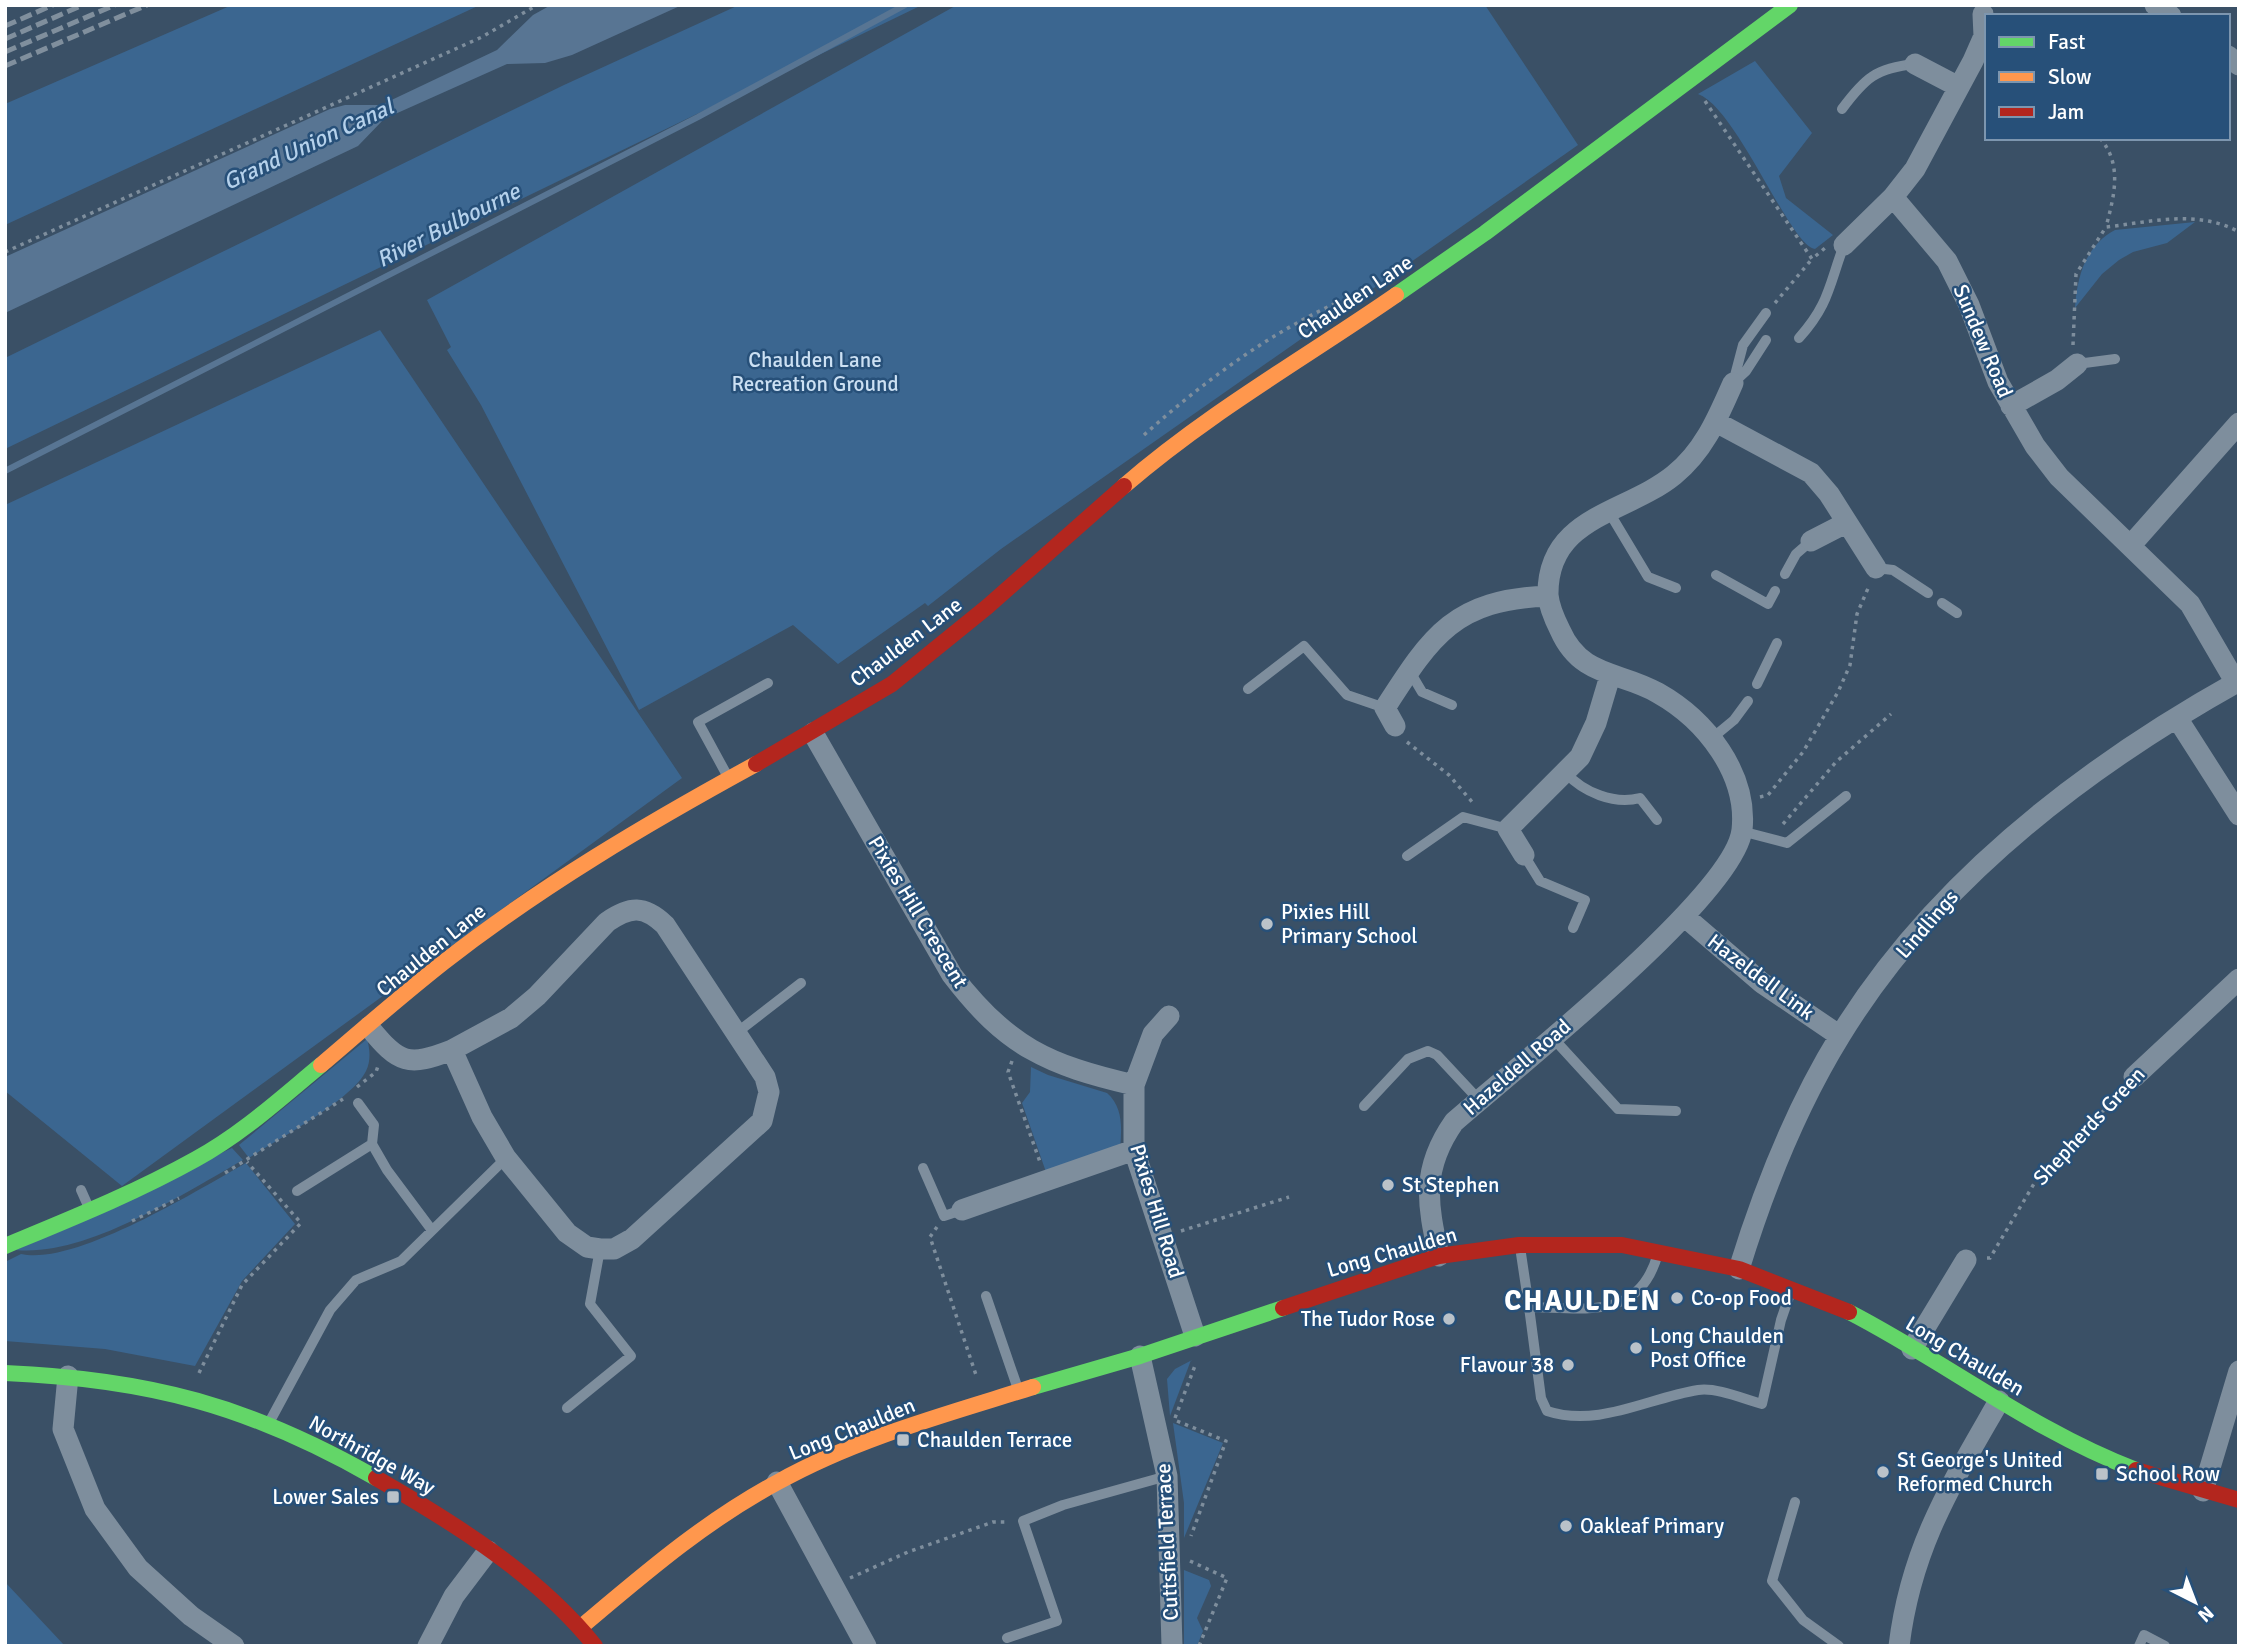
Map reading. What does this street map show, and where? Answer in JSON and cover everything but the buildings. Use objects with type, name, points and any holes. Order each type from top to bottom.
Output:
[{"type":"street","name":"Chaulden Lane","points":[[5,1246],[162,1178],[228,1139],[369,1027],[445,961],[542,892],[647,823],[813,733],[892,684],[987,607],[1127,483],[1232,402],[1318,349],[1485,233],[1790,5]]},
{"type":"street","points":[[1844,245],[1893,197],[1915,169],[1985,30]]},
{"type":"street","points":[[1915,64],[1957,86]]},
{"type":"street","name":"Sundew Road","points":[[1893,197],[1947,261],[1969,305],[1998,382],[2035,446],[2059,477],[2190,604],[2237,682]]},
{"type":"street","points":[[2011,406],[2057,380],[2077,364]]},
{"type":"street","points":[[1390,717],[1409,670],[1423,649],[1462,614],[1480,606],[1548,596],[1560,548],[1571,533],[1586,522],[1647,495],[1675,474],[1699,450],[1716,422],[1733,383]]},
{"type":"street","points":[[1716,422],[1811,473],[1829,494],[1876,568]]},
{"type":"street","points":[[2131,545],[2239,423]]},
{"type":"street","points":[[1811,541],[1846,523]]},
{"type":"street","name":"Hazeldell Road","points":[[1439,1256],[1428,1195],[1432,1164],[1441,1140],[1454,1122],[1684,916],[1725,869],[1736,852],[1741,831],[1742,801],[1730,764],[1711,739],[1658,692],[1610,676],[1573,653],[1555,620],[1548,596]]},
{"type":"street","points":[[1524,855],[1508,829],[1566,773],[1589,742],[1610,676]]},
{"type":"street","name":"Lindlings","points":[[1739,1269],[1780,1152],[1840,1036],[1923,925],[1980,865],[2032,820],[2105,765],[2237,682]]},
{"type":"street","points":[[2177,718],[2239,815]]},
{"type":"street","name":"Pixies Hill Crescent","points":[[813,733],[952,975],[973,1002],[1022,1046],[1087,1074],[1134,1085]]},
{"type":"street","points":[[369,1027],[397,1058],[410,1062],[427,1060],[452,1050],[512,1018],[537,996],[607,922],[634,908],[645,909],[665,925],[765,1077],[769,1092],[762,1121],[632,1239],[614,1249],[600,1249],[587,1247],[567,1233],[506,1158],[482,1117],[452,1050]]},
{"type":"street","name":"Hazeldell Link","points":[[1684,916],[1762,983],[1840,1036]]},
{"type":"street","name":"Shepherds Green","points":[[2134,1077],[2239,979]]},
{"type":"street","points":[[1134,1085],[1153,1034],[1169,1016]]},
{"type":"street","name":"Pixies Hill Road","points":[[1134,1085],[1134,1150],[1197,1345]]},
{"type":"street","points":[[953,1213],[1134,1150]]},
{"type":"street","name":"Long Chaulden","points":[[581,1627],[686,1539],[777,1482],[830,1456],[1019,1392],[1140,1356],[1197,1345],[1439,1256],[1519,1245],[1622,1245],[1658,1250],[1739,1269],[1852,1313],[1999,1401],[2102,1457],[2203,1491],[2239,1500]]},
{"type":"street","points":[[1912,1349],[1966,1260]]},
{"type":"street","name":"Cuttsfield Terrace","points":[[1140,1356],[1167,1476],[1172,1646]]},
{"type":"street","points":[[2203,1491],[2239,1371]]},
{"type":"street","name":"Northridge Way","points":[[5,1373],[68,1376],[131,1384],[187,1396],[269,1424],[329,1450],[377,1477],[488,1551],[581,1627],[595,1646]]},
{"type":"street","points":[[68,1376],[63,1429],[94,1509],[138,1568],[191,1616],[234,1646]]},
{"type":"street","points":[[1899,1646],[1906,1600],[1923,1542],[1945,1491],[1999,1401]]},
{"type":"street","points":[[777,1482],[866,1646]]},
{"type":"street","points":[[428,1646],[454,1596],[488,1551]]},
{"type":"lane","points":[[1842,109],[1859,85],[1876,72],[1891,66],[1915,64]]},
{"type":"lane","points":[[1799,338],[1816,320],[1828,299],[1844,245]]},
{"type":"lane","points":[[1733,383],[1743,345],[1766,313]]},
{"type":"lane","points":[[1733,383],[1746,372],[1766,340]]},
{"type":"lane","points":[[2077,364],[2115,359]]},
{"type":"lane","points":[[1609,512],[1648,577],[1676,588]]},
{"type":"lane","points":[[1785,574],[1796,554],[1811,541]]},
{"type":"lane","points":[[1876,568],[1893,570],[1928,593]]},
{"type":"lane","points":[[1716,575],[1768,604],[1775,591]]},
{"type":"lane","points":[[1942,603],[1956,613]]},
{"type":"lane","points":[[1757,684],[1777,642]]},
{"type":"lane","points":[[1248,689],[1304,646],[1347,695],[1390,717]]},
{"type":"lane","points":[[1409,670],[1422,692],[1452,705]]},
{"type":"lane","points":[[728,777],[698,722],[768,683]]},
{"type":"lane","points":[[1711,739],[1734,720],[1748,701]]},
{"type":"lane","points":[[1566,773],[1579,788],[1627,801],[1640,798],[1657,820]]},
{"type":"lane","points":[[1741,831],[1787,843],[1846,796]]},
{"type":"lane","points":[[1407,856],[1464,817],[1508,829]]},
{"type":"lane","points":[[1524,855],[1540,881],[1585,900],[1573,928]]},
{"type":"lane","points":[[735,1034],[801,983]]},
{"type":"lane","points":[[1552,1037],[1618,1109],[1676,1111]]},
{"type":"lane","points":[[1364,1106],[1408,1059],[1428,1051],[1437,1055],[1479,1100]]},
{"type":"lane","points":[[358,1102],[374,1125],[372,1144],[387,1170],[431,1229]]},
{"type":"lane","points":[[297,1191],[372,1144]]},
{"type":"lane","points":[[269,1424],[330,1310],[356,1280],[401,1261],[506,1158]]},
{"type":"lane","points":[[923,1168],[953,1213]]},
{"type":"lane","points":[[81,1190],[90,1211]]},
{"type":"lane","points":[[1519,1245],[1541,1398],[1548,1411],[1561,1416],[1606,1415],[1701,1389],[1762,1404],[1781,1320],[1792,1288]]},
{"type":"lane","points":[[567,1408],[631,1356],[590,1304],[600,1249]]},
{"type":"lane","points":[[1529,1307],[1609,1308],[1634,1294],[1647,1281],[1658,1250]]},
{"type":"lane","points":[[986,1296],[1019,1392]]},
{"type":"lane","points":[[1007,1638],[1057,1621],[1023,1521],[1063,1506],[1167,1476]]},
{"type":"lane","points":[[1795,1503],[1772,1581],[1802,1620],[1839,1646]]},
{"type":"lane","points":[[2139,1646],[2144,1634],[2165,1646]]},
{"type":"path","points":[[5,252],[482,37],[537,5]]},
{"type":"path","points":[[1702,99],[1725,127],[1812,259]]},
{"type":"path","points":[[2077,364],[2072,341],[2076,274],[2106,227],[2116,180],[2113,162],[2101,140]]},
{"type":"path","points":[[2106,227],[2185,218],[2218,220],[2239,232]]},
{"type":"path","points":[[1766,313],[1812,259],[1827,246],[1844,245]]},
{"type":"path","points":[[1742,801],[1768,796],[1803,752],[1838,692],[1850,665],[1857,614],[1876,568]]},
{"type":"path","points":[[1771,839],[1836,762],[1891,714]]},
{"type":"path","points":[[1390,717],[1407,743],[1449,775],[1466,793],[1483,822]]},
{"type":"path","points":[[1022,1046],[1009,1065],[1008,1072],[1046,1181]]},
{"type":"path","name":"Shepherds Green","points":[[1966,1260],[1990,1258],[2038,1177],[2108,1109],[2134,1077]]},
{"type":"path","points":[[187,1396],[242,1285],[301,1223],[228,1139]]},
{"type":"path","points":[[1163,1237],[1289,1197]]},
{"type":"path","points":[[953,1213],[930,1237],[987,1402]]},
{"type":"path","points":[[1175,1420],[1197,1345]]},
{"type":"path","points":[[1168,1421],[1175,1420],[1226,1441],[1187,1545]]},
{"type":"path","points":[[833,1585],[908,1552],[993,1522],[1023,1521]]},
{"type":"path","points":[[1182,1558],[1227,1578],[1199,1646]]},
{"type":"green space","points":[[232,5],[480,5],[5,225],[5,104]]},
{"type":"green space","points":[[739,5],[922,5],[5,449],[5,358],[564,85]]},
{"type":"green space","name":"Chaulden Lane Recreation Ground","points":[[957,5],[1485,5],[1578,145],[1001,549],[928,606],[925,603],[838,664],[793,625],[639,710],[481,405],[447,350],[451,347],[427,300]]},
{"type":"green space","points":[[1755,61],[1812,133],[1779,176],[1786,198],[1833,235],[1815,249],[1804,242],[1792,225],[1729,124],[1713,105],[1698,94]]},
{"type":"green space","points":[[2195,222],[2167,243],[2133,252],[2119,260],[2102,274],[2075,308],[2084,263],[2105,237],[2115,230]]},
{"type":"green space","points":[[380,330],[682,778],[122,1186],[5,1091],[5,505]]},
{"type":"green space","points":[[367,1039],[369,1063],[358,1082],[330,1106],[249,1158],[239,1145]]},
{"type":"green space","points":[[1031,1067],[1107,1093],[1119,1111],[1120,1148],[1046,1172],[1022,1103],[1030,1092]]},
{"type":"green space","points":[[232,1148],[243,1160],[133,1220],[73,1244],[43,1250],[16,1250]]},
{"type":"green space","points":[[246,1163],[295,1224],[242,1281],[195,1366],[105,1349],[5,1341],[5,1262],[21,1254],[44,1255],[103,1238],[135,1224]]},
{"type":"green space","points":[[1191,1361],[1170,1416],[1167,1379],[1175,1369]]},
{"type":"green space","points":[[1173,1423],[1223,1443],[1184,1538],[1184,1503]]},
{"type":"green space","points":[[1184,1570],[1209,1580],[1211,1586],[1197,1618],[1203,1631],[1197,1646],[1184,1646]]},
{"type":"green space","points":[[5,1582],[65,1646],[5,1646]]},
{"type":"water","name":"Grand Union Canal","points":[[551,5],[682,5],[572,55],[545,63],[507,64],[384,119],[358,146],[5,313],[5,257],[330,109],[345,105],[381,105],[497,50],[533,15]]},
{"type":"waterway","name":"River Bulbourne","points":[[5,471],[698,117],[905,5]]},
{"type":"railway","points":[[5,26],[53,5]]},
{"type":"railway","points":[[5,39],[83,5]]},
{"type":"railway","points":[[5,52],[115,5]]},
{"type":"railway","points":[[5,66],[147,5]]},
{"type":"traffic: fast","points":[[1396,295],[1485,233],[1790,5]]},
{"type":"traffic: fast","points":[[5,1246],[78,1216],[196,1159],[245,1127],[321,1065]]},
{"type":"traffic: fast","points":[[1033,1387],[1140,1356],[1283,1308]]},
{"type":"traffic: fast","points":[[1849,1312],[2061,1436],[2136,1470]]},
{"type":"traffic: fast","points":[[5,1373],[106,1382],[197,1401],[285,1432],[376,1478]]},
{"type":"traffic: slow","points":[[1124,486],[1223,410],[1396,295]]},
{"type":"traffic: slow","points":[[321,1065],[428,974],[518,907],[635,833],[756,764]]},
{"type":"traffic: slow","points":[[581,1627],[700,1531],[751,1497],[808,1466],[935,1417],[1033,1387]]},
{"type":"traffic: jam","points":[[756,764],[892,684],[987,607],[1124,486]]},
{"type":"traffic: jam","points":[[1283,1308],[1439,1256],[1519,1245],[1622,1245],[1739,1269],[1849,1312]]},
{"type":"traffic: jam","points":[[2136,1470],[2239,1500]]},
{"type":"traffic: jam","points":[[376,1478],[493,1552],[548,1596],[595,1646]]},
{"type":"place","name":"Pixies Hill Primary School","points":[[1267,924]]},
{"type":"place","name":"St Stephen","points":[[1388,1185]]},
{"type":"place","name":"Co-op Food","points":[[1677,1298]]},
{"type":"place","name":"The Tudor Rose","points":[[1449,1319]]},
{"type":"place","name":"Long Chaulden Post Office","points":[[1636,1348]]},
{"type":"place","name":"Flavour 38","points":[[1568,1365]]},
{"type":"place","name":"Chaulden Terrace","points":[[903,1440]]},
{"type":"place","name":"St George's United Reformed Church","points":[[1883,1472]]},
{"type":"place","name":"School Row","points":[[2102,1474]]},
{"type":"place","name":"Lower Sales","points":[[393,1497]]},
{"type":"place","name":"Oakleaf Primary","points":[[1566,1526]]},
{"type":"district","name":"CHAULDEN","points":[[1583,1300]]}]
